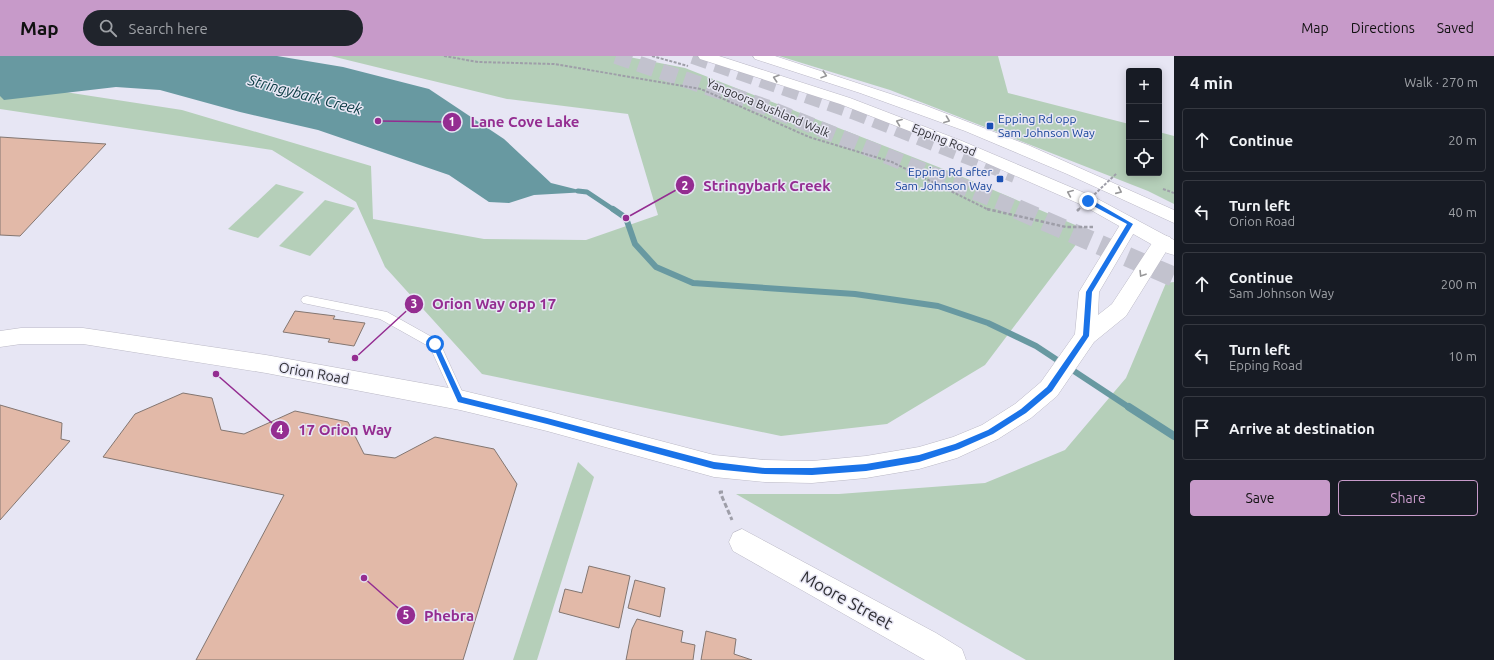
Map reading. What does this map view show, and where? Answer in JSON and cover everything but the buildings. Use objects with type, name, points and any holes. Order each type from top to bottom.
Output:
[{"type":"street","name":"Epping Road","points":[[705,56],[844,101],[956,144],[1088,201],[1130,224],[1170,240]]},
{"type":"street","name":"Epping Road","points":[[760,56],[812,71],[895,100],[1029,153],[1174,217]]},
{"type":"street","points":[[1086,336],[1089,292],[1130,224],[1146,204]]},
{"type":"street","points":[[1086,336],[1119,310],[1170,240]]},
{"type":"street","name":"Orion Road","points":[[0,339],[21,336],[83,336],[266,364],[460,400],[721,466],[765,471],[812,472],[866,467],[919,458],[957,447],[990,432],[1023,411],[1049,389],[1086,336]]},
{"type":"street","name":"Moore Street","points":[[742,542],[926,643],[951,660]]},
{"type":"lane","points":[[307,300],[383,315],[435,344],[460,400]]},
{"type":"path","name":"Yangoora Bushland Walk","points":[[444,56],[478,62],[554,64],[646,78],[701,89],[809,137],[892,162],[990,211],[1066,227],[1096,228],[1089,224]]},
{"type":"path","points":[[652,56],[689,66]]},
{"type":"path","points":[[1077,211],[1117,174]]},
{"type":"green space","points":[[331,56],[624,56],[685,68],[951,172],[1087,230],[985,365],[887,424],[781,436],[482,374],[385,267],[356,202],[272,150],[0,109],[0,82],[182,110],[371,166],[373,219],[484,239],[586,240],[658,215],[628,114],[507,99]]},
{"type":"green space","points":[[779,56],[998,56],[1008,93],[1126,123],[1126,176],[1162,176],[1162,133],[1174,136],[1174,204],[1148,191],[890,90]]},
{"type":"green space","points":[[276,184],[304,192],[258,238],[228,229]]},
{"type":"green space","points":[[325,200],[355,208],[310,256],[279,246]]},
{"type":"green space","points":[[1174,282],[1174,660],[1026,660],[736,494],[839,494],[985,483],[1065,450],[1126,378],[1166,283]]},
{"type":"green space","points":[[578,462],[594,477],[537,660],[513,660]]},
{"type":"water","points":[[0,56],[277,56],[343,67],[429,89],[504,139],[551,183],[587,192],[534,195],[509,203],[489,202],[449,175],[318,130],[240,112],[160,90],[116,87],[4,100],[0,96]]},
{"type":"waterway","name":"Stringybark Creek","points":[[578,191],[587,192],[614,210]]},
{"type":"waterway","name":"Stringybark Creek","points":[[613,209],[626,218],[635,244],[656,267],[693,283],[855,294],[938,306],[988,323],[1036,346],[1130,408]]},
{"type":"waterway","name":"Stringybark Creek","points":[[1129,407],[1174,436]]},
{"type":"tunnel","points":[[616,56],[766,107],[1020,210]]},
{"type":"tunnel","points":[[693,56],[855,112],[1015,175]]},
{"type":"tunnel","points":[[1017,209],[1174,277]]},
{"type":"place","name":"Lane Cove Lake","points":[[378,121]]},
{"type":"place","name":"Epping Rd opp Sam Johnson Way","points":[[990,126]]},
{"type":"place","name":"Epping Rd after Sam Johnson Way","points":[[1000,179]]},
{"type":"place","name":"Stringybark Creek","points":[[626,218]]},
{"type":"place","name":"Orion Way opp 17","points":[[355,358]]},
{"type":"place","name":"17 Orion Way","points":[[216,374]]},
{"type":"place","name":"Phebra","points":[[364,578]]},
{"type":"route","points":[[435,344],[460,400],[547,421],[714,466],[765,471],[812,472],[866,467],[919,458],[957,447],[990,432],[1023,411],[1049,389],[1086,336],[1089,292],[1130,224],[1088,201]]}]
